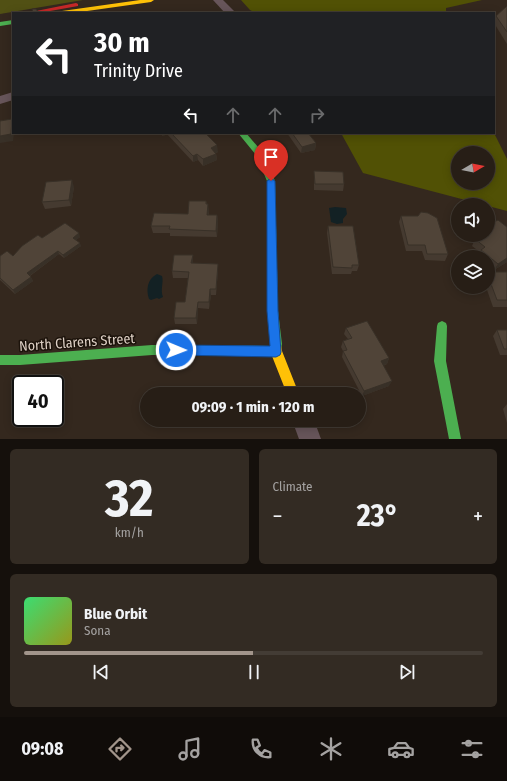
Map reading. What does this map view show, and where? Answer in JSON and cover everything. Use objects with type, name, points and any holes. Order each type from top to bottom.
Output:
[{"type":"street","points":[[42,12],[83,9],[102,0]]},
{"type":"street","points":[[67,12],[151,0]]},
{"type":"street","points":[[208,1],[220,2],[230,12]]},
{"type":"street","points":[[0,18],[12,16]]},
{"type":"street","points":[[0,24],[12,22]]},
{"type":"street","points":[[0,100],[12,96]]},
{"type":"street","points":[[243,134],[258,150],[267,166],[271,181],[273,311],[276,352],[290,387]]},
{"type":"street","points":[[442,326],[440,361],[455,439]]},
{"type":"street","name":"North Clarens Street","points":[[0,360],[20,360],[152,350],[276,352]]},
{"type":"street","points":[[306,427],[310,439]]},
{"type":"shaded area","points":[[0,0],[83,0],[0,14]]},
{"type":"shaded area","points":[[241,0],[482,0],[446,8],[446,12],[254,12],[250,10]]},
{"type":"shaded area","points":[[342,134],[494,134],[507,159],[507,211],[495,208],[495,198],[458,198],[363,173]]},
{"type":"shaded area","points":[[329,208],[346,208],[347,214],[343,219],[343,223],[337,224],[331,222]]},
{"type":"shaded area","points":[[157,274],[162,276],[163,297],[151,300],[148,296],[148,285],[151,279]]},
{"type":"building","points":[[507,6],[507,32],[496,16]]},
{"type":"building","points":[[32,9],[36,9],[38,12],[33,12]]},
{"type":"building","points":[[12,119],[11,134],[0,136],[0,121]]},
{"type":"building","points":[[172,134],[206,134],[217,145],[211,148],[216,154],[203,159],[197,154],[193,156]]},
{"type":"building","points":[[293,134],[309,134],[316,143],[302,147]]},
{"type":"building","points":[[314,171],[343,172],[344,184],[315,184]]},
{"type":"building","points":[[72,180],[69,200],[42,202],[46,182]]},
{"type":"building","points":[[189,201],[206,201],[206,204],[208,204],[207,215],[217,215],[216,231],[169,229],[170,226],[151,226],[154,213],[188,214]]},
{"type":"building","points":[[421,212],[428,213],[437,218],[448,254],[427,254],[425,245],[408,245],[401,216],[418,216]]},
{"type":"building","points":[[498,220],[507,227],[507,258],[498,264],[495,262],[495,250],[481,250],[485,247],[479,242],[495,242],[495,222]]},
{"type":"building","points":[[65,223],[79,233],[73,238],[80,243],[63,255],[58,251],[27,273],[31,277],[13,290],[0,278],[0,256],[7,251],[13,256],[22,246],[38,235],[42,238]]},
{"type":"building","points":[[328,226],[353,226],[359,265],[352,265],[352,268],[333,267]]},
{"type":"building","points":[[174,255],[193,255],[191,263],[218,264],[216,289],[210,289],[209,302],[198,302],[196,318],[174,318],[176,302],[185,302],[189,272],[172,271]]},
{"type":"building","points":[[495,272],[507,272],[507,300],[497,300],[495,294]]},
{"type":"building","points":[[367,321],[389,358],[381,361],[392,381],[366,390],[366,387],[362,387],[343,351],[347,350],[343,341],[352,338],[346,328]]},
{"type":"building","points":[[497,330],[507,330],[507,349],[504,349]]},
{"type":"traffic: fast","points":[[0,24],[12,22]]},
{"type":"traffic: fast","points":[[243,134],[260,154],[271,181],[273,311],[276,344]]},
{"type":"traffic: fast","points":[[442,326],[440,361],[455,439]]},
{"type":"traffic: fast","points":[[0,360],[20,360],[152,350],[276,351]]},
{"type":"traffic: slow","points":[[69,12],[151,0]]},
{"type":"traffic: slow","points":[[276,344],[276,351],[290,387]]},
{"type":"traffic: jam","points":[[35,12],[76,5]]},
{"type":"route","points":[[176,350],[276,352],[273,311],[271,242],[273,220],[271,181]]}]
